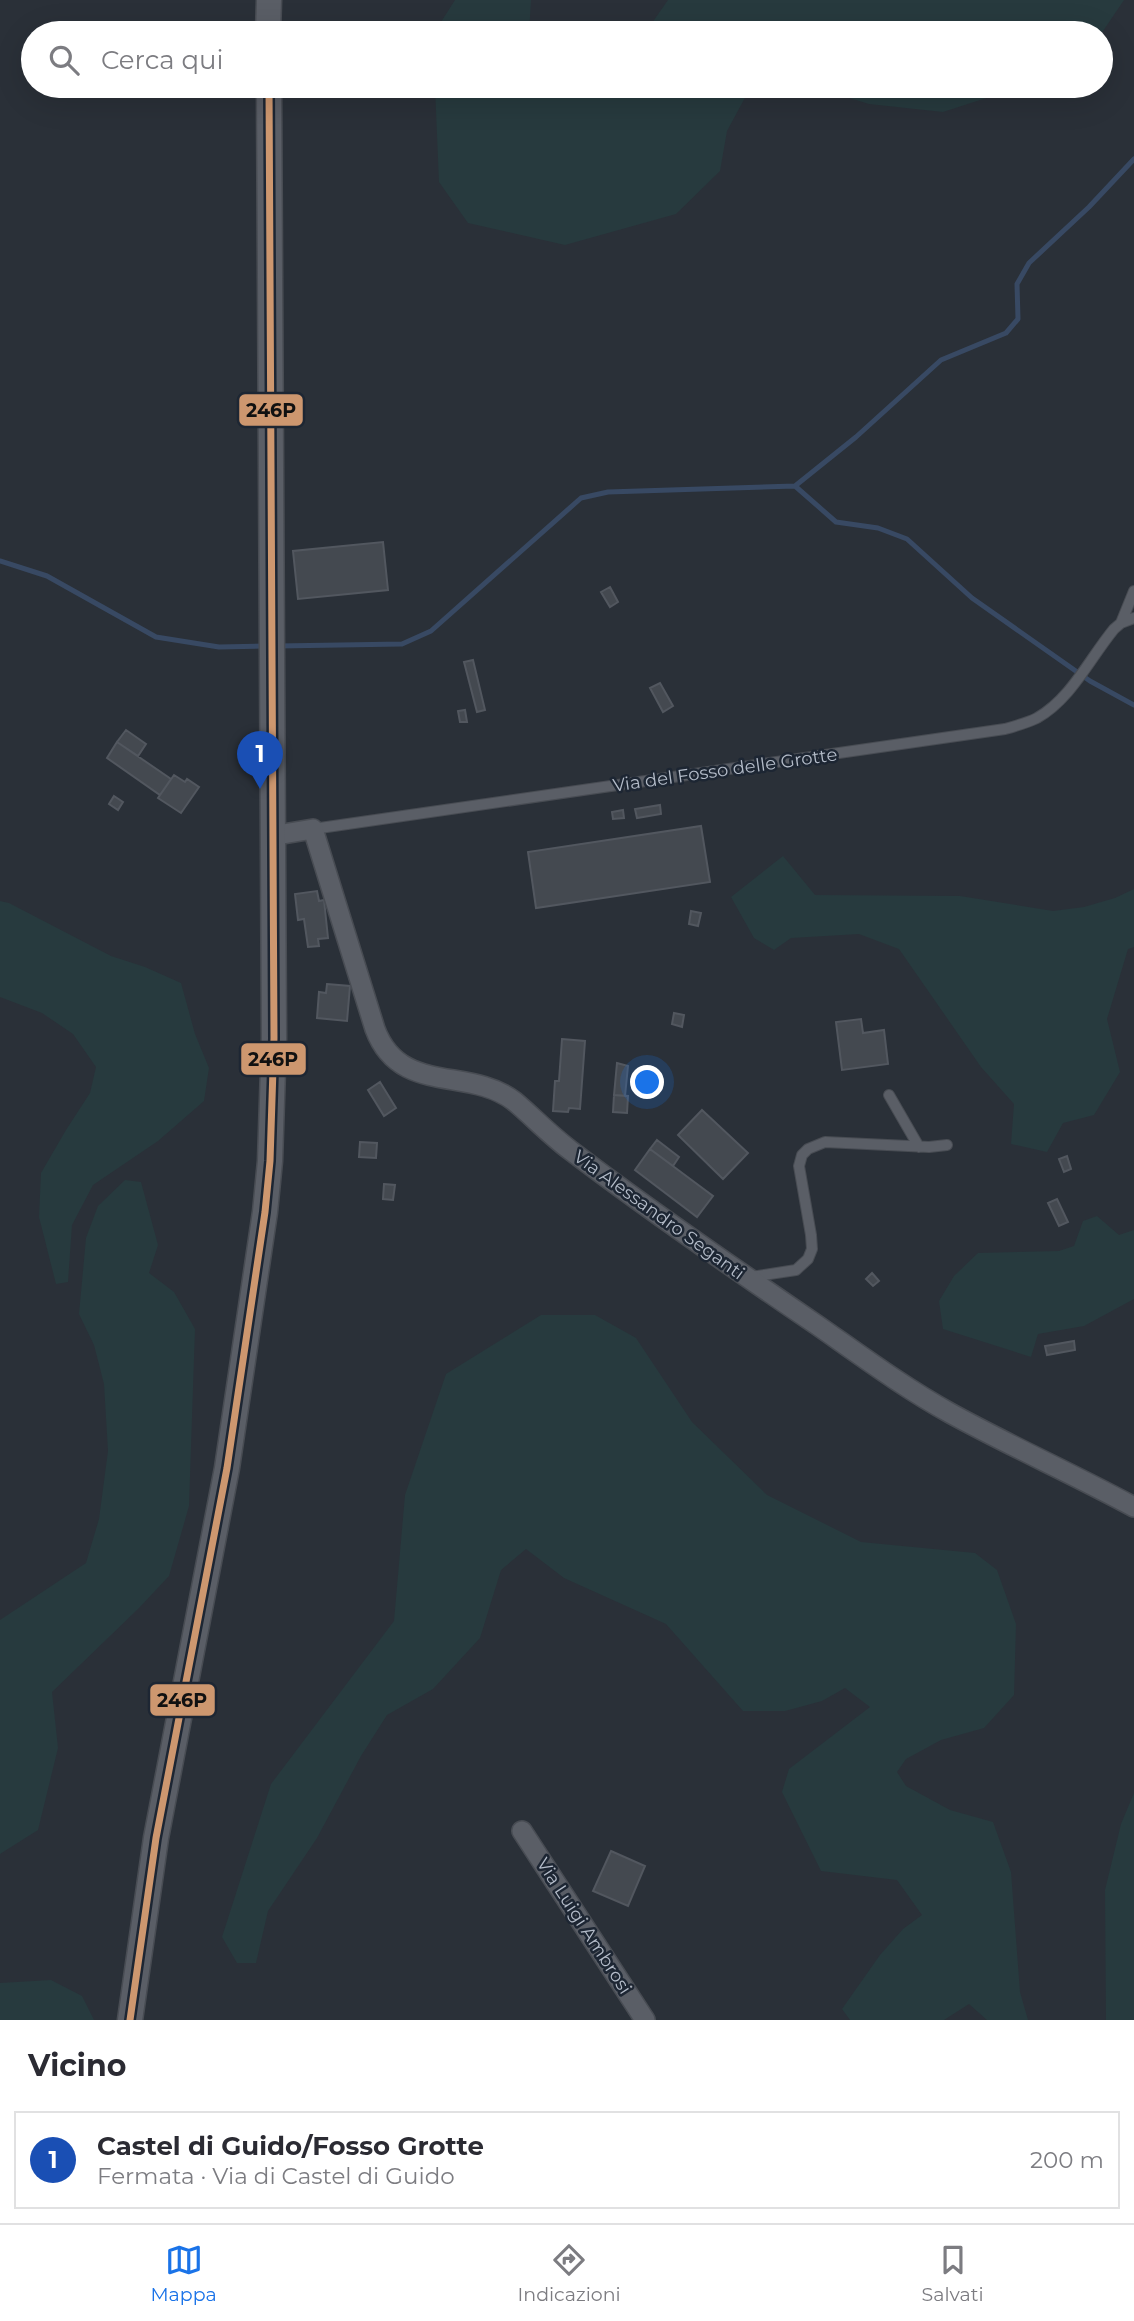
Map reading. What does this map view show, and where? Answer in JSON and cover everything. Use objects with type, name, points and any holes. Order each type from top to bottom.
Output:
[{"type":"street","points":[[268,21],[269,0]]},
{"type":"street","points":[[130,2020],[156,1838],[226,1468],[267,1201],[274,1038],[269,98]]},
{"type":"street","name":"Via del Fosso delle Grotte","points":[[271,836],[313,829]]},
{"type":"street","name":"Via Alessandro Seganti","points":[[313,829],[375,1029],[388,1055],[416,1072],[492,1089],[512,1100],[571,1151],[872,1364],[940,1407],[1134,1507]]},
{"type":"street","name":"Via Luigi Ambrosi","points":[[522,1831],[646,2020]]},
{"type":"lane","points":[[1121,623],[1134,591]]},
{"type":"lane","name":"Via del Fosso delle Grotte","points":[[313,829],[1005,729],[1039,717],[1074,684],[1105,640],[1121,623],[1134,618]]},
{"type":"lane","points":[[889,1095],[919,1147]]},
{"type":"lane","points":[[747,1278],[796,1270],[808,1259],[812,1249],[811,1236],[799,1166],[802,1155],[808,1149],[825,1142],[919,1147],[947,1145]]},
{"type":"green space","points":[[455,0],[531,0],[530,21],[442,21]]},
{"type":"green space","points":[[668,0],[1124,0],[1110,21],[653,21]]},
{"type":"green space","points":[[436,98],[745,98],[727,131],[720,171],[676,214],[565,245],[468,223],[439,182]]},
{"type":"green space","points":[[850,98],[986,98],[943,112],[869,104]]},
{"type":"green space","points":[[783,856],[815,895],[960,896],[1053,911],[1084,907],[1134,889],[1134,947],[1128,949],[1107,1019],[1120,1072],[1094,1115],[1063,1123],[1047,1152],[1011,1144],[1014,1104],[981,1067],[899,949],[859,934],[791,938],[774,950],[754,938],[731,897]]},
{"type":"green space","points":[[0,901],[9,903],[111,956],[181,983],[195,1034],[209,1068],[204,1101],[158,1141],[93,1185],[72,1225],[68,1282],[56,1284],[39,1217],[41,1173],[90,1093],[96,1067],[73,1034],[42,1013],[0,997]]},
{"type":"green space","points":[[125,1180],[141,1182],[158,1245],[149,1273],[174,1292],[195,1329],[189,1506],[169,1576],[52,1692],[58,1748],[38,1830],[0,1854],[0,1620],[86,1563],[99,1519],[108,1451],[104,1384],[94,1345],[79,1314],[86,1238],[98,1206]]},
{"type":"green space","points":[[1097,1216],[1119,1235],[1134,1230],[1134,1299],[1084,1326],[1038,1334],[1031,1357],[943,1329],[939,1301],[954,1276],[978,1253],[1059,1251],[1074,1246],[1083,1221]]},
{"type":"green space","points":[[541,1315],[595,1315],[636,1338],[692,1422],[767,1495],[861,1542],[975,1553],[997,1570],[1016,1624],[1014,1695],[984,1728],[941,1740],[906,1759],[897,1772],[906,1786],[950,1810],[993,1822],[1011,1872],[1020,1992],[1028,2020],[987,2020],[969,2004],[944,2020],[850,2020],[842,2009],[880,1955],[903,1929],[922,1915],[897,1880],[821,1871],[782,1792],[789,1769],[870,1707],[845,1688],[822,1701],[785,1711],[743,1711],[666,1624],[564,1578],[526,1549],[501,1570],[480,1638],[433,1689],[387,1715],[361,1756],[317,1838],[268,1911],[256,1963],[237,1963],[222,1937],[271,1784],[394,1621],[405,1495],[446,1374]]},
{"type":"green space","points":[[1134,1793],[1134,2020],[1106,2020],[1105,1890],[1121,1824]]},
{"type":"green space","points":[[51,1980],[82,1996],[94,2020],[0,2020],[0,1983]]},
{"type":"building","points":[[383,542],[388,590],[298,599],[293,551]]},
{"type":"building","points":[[610,587],[618,602],[610,607],[601,592]]},
{"type":"building","points":[[473,660],[485,710],[477,712],[464,662]]},
{"type":"building","points":[[660,683],[673,706],[663,712],[650,688]]},
{"type":"building","points":[[465,710],[467,722],[460,722],[458,711]]},
{"type":"building","points":[[126,730],[146,744],[138,756],[117,742]]},
{"type":"building","points":[[117,742],[171,779],[160,795],[107,758]]},
{"type":"building","points":[[174,775],[199,787],[181,813],[158,798]]},
{"type":"building","points":[[114,796],[123,802],[118,810],[109,804]]},
{"type":"building","points":[[660,805],[661,814],[637,818],[635,809]]},
{"type":"building","points":[[623,810],[624,818],[613,819],[612,812]]},
{"type":"building","points":[[701,826],[710,882],[536,908],[528,852]]},
{"type":"building","points":[[317,891],[319,901],[324,900],[328,938],[318,939],[319,946],[308,947],[304,919],[298,920],[295,894]]},
{"type":"building","points":[[691,911],[701,913],[698,926],[689,924]]},
{"type":"building","points":[[327,984],[350,986],[347,1021],[317,1018],[319,992],[326,993]]},
{"type":"building","points":[[674,1013],[684,1015],[682,1027],[672,1024]]},
{"type":"building","points":[[861,1019],[863,1033],[884,1030],[888,1064],[842,1070],[836,1022]]},
{"type":"building","points":[[562,1039],[585,1041],[580,1109],[569,1108],[568,1112],[553,1111],[555,1081],[559,1081]]},
{"type":"building","points":[[617,1063],[628,1066],[625,1096],[614,1095]]},
{"type":"building","points":[[380,1082],[396,1108],[384,1116],[368,1090]]},
{"type":"building","points":[[614,1095],[628,1096],[627,1113],[613,1112]]},
{"type":"building","points":[[702,1110],[748,1153],[723,1179],[678,1135]]},
{"type":"building","points":[[657,1140],[679,1157],[673,1166],[650,1149]]},
{"type":"building","points":[[360,1142],[377,1143],[376,1158],[359,1157]]},
{"type":"building","points":[[650,1149],[713,1196],[697,1217],[635,1170]]},
{"type":"building","points":[[1067,1156],[1071,1169],[1064,1172],[1059,1159]]},
{"type":"building","points":[[384,1184],[395,1185],[393,1200],[383,1199]]},
{"type":"building","points":[[1057,1199],[1068,1222],[1059,1226],[1048,1203]]},
{"type":"building","points":[[872,1273],[879,1281],[873,1286],[866,1279]]},
{"type":"building","points":[[1074,1341],[1075,1350],[1047,1355],[1045,1346]]},
{"type":"building","points":[[611,1851],[645,1866],[628,1906],[593,1891]]},
{"type":"waterway","points":[[795,486],[856,437],[941,360],[1006,333],[1018,319],[1017,284],[1029,263],[1089,207],[1134,159]]},
{"type":"waterway","points":[[278,646],[402,644],[431,631],[581,498],[608,492],[795,486],[836,522],[878,528],[907,539],[972,598],[1090,681],[1134,705]]},
{"type":"waterway","points":[[0,561],[47,576],[156,637],[219,647],[265,646]]},
{"type":"transit line","name":"246P","points":[[130,2020],[156,1838],[227,1468],[265,1212],[270,1161],[274,1038],[269,98]]},
{"type":"place","name":"Castel di Guido/Fosso Grotte","points":[[260,789]]}]
